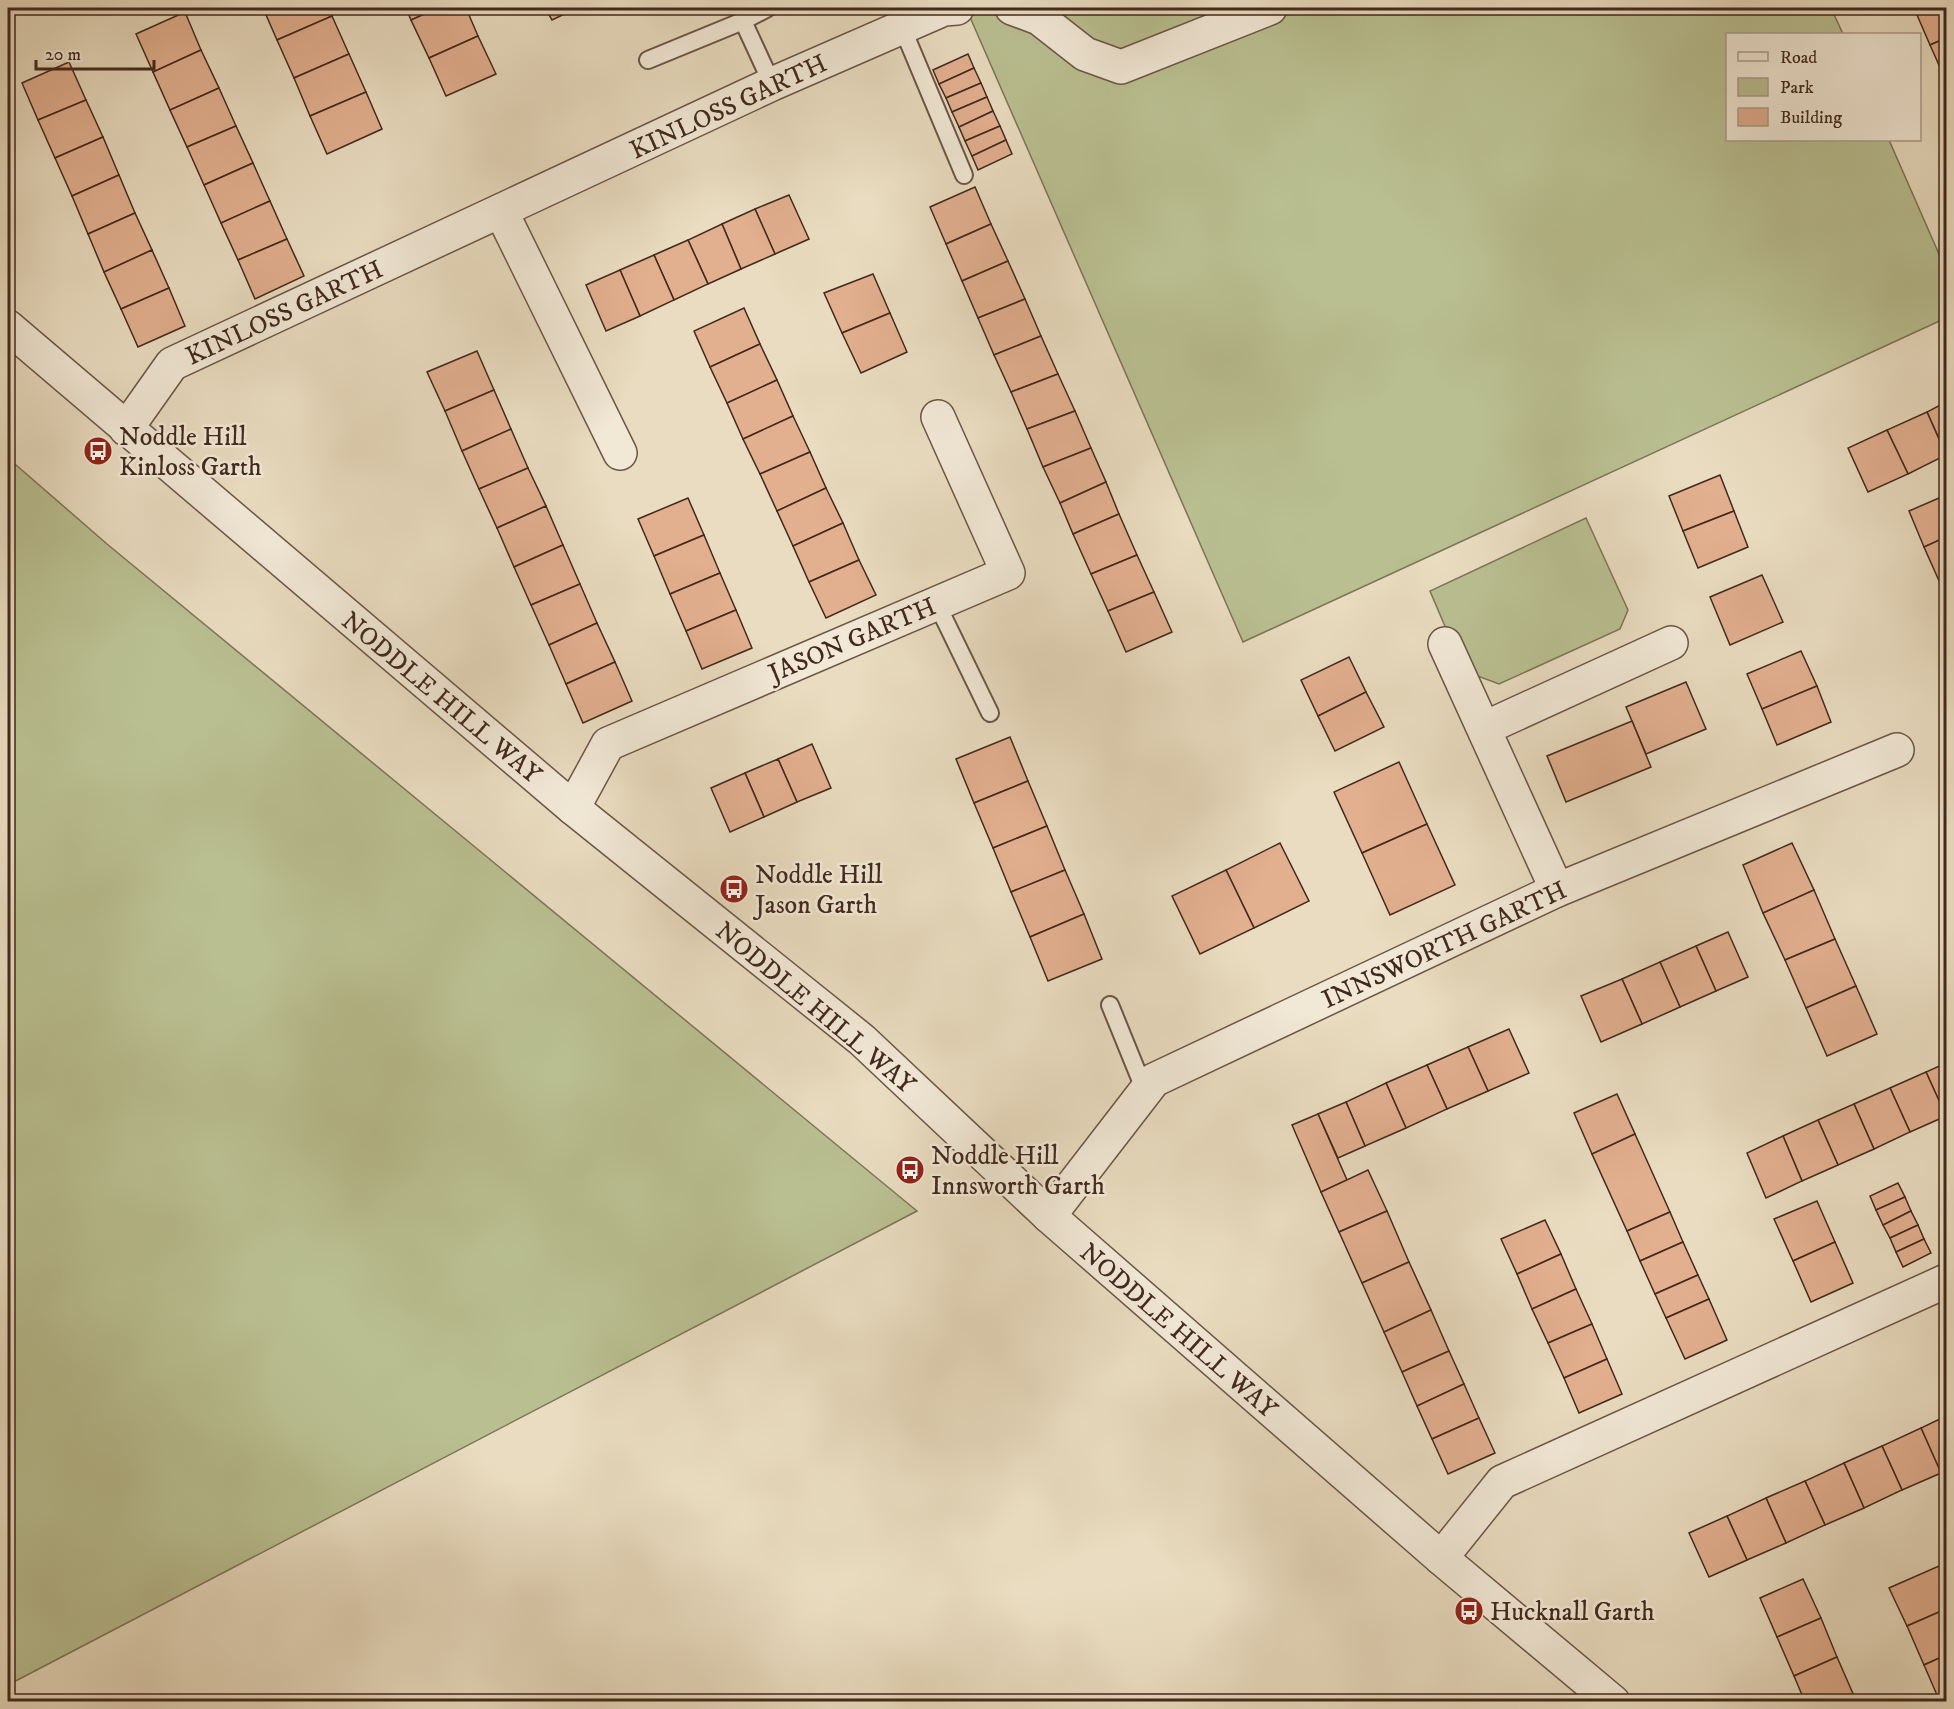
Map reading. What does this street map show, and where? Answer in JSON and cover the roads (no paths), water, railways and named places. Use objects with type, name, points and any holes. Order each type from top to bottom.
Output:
[{"type":"street","name":"KINLOSS GARTH","points":[[126,429],[172,364],[772,84],[944,9],[957,8]]},
{"type":"street","points":[[1012,8],[1039,18],[1084,54],[1121,67],[1270,8]]},
{"type":"street","points":[[501,211],[620,453]]},
{"type":"street","name":"NODDLE HILL WAY","points":[[8,327],[573,808],[862,1040],[1049,1216],[1441,1558],[1613,1701]]},
{"type":"street","name":"JASON GARTH","points":[[573,808],[608,744],[1008,573],[938,417]]},
{"type":"street","points":[[1485,728],[1671,643]]},
{"type":"street","points":[[1445,644],[1557,890]]},
{"type":"street","name":"INNSWORTH GARTH","points":[[1049,1216],[1154,1080],[1557,890],[1897,750]]},
{"type":"street","points":[[1441,1558],[1502,1482],[1947,1281]]},
{"type":"lane","points":[[648,60],[743,21],[768,8]]},
{"type":"lane","points":[[743,21],[772,84]]},
{"type":"lane","points":[[902,27],[964,175]]},
{"type":"lane","points":[[936,602],[990,713]]},
{"type":"lane","points":[[1110,1005],[1146,1091]]},
{"type":"place","name":"Noddle Hill Kinloss Garth","points":[[98,451]]},
{"type":"place","name":"Noddle Hill Jason Garth","points":[[734,889]]},
{"type":"place","name":"Noddle Hill Innsworth Garth","points":[[910,1170]]},
{"type":"place","name":"Hucknall Garth","points":[[1469,1611]]}]
